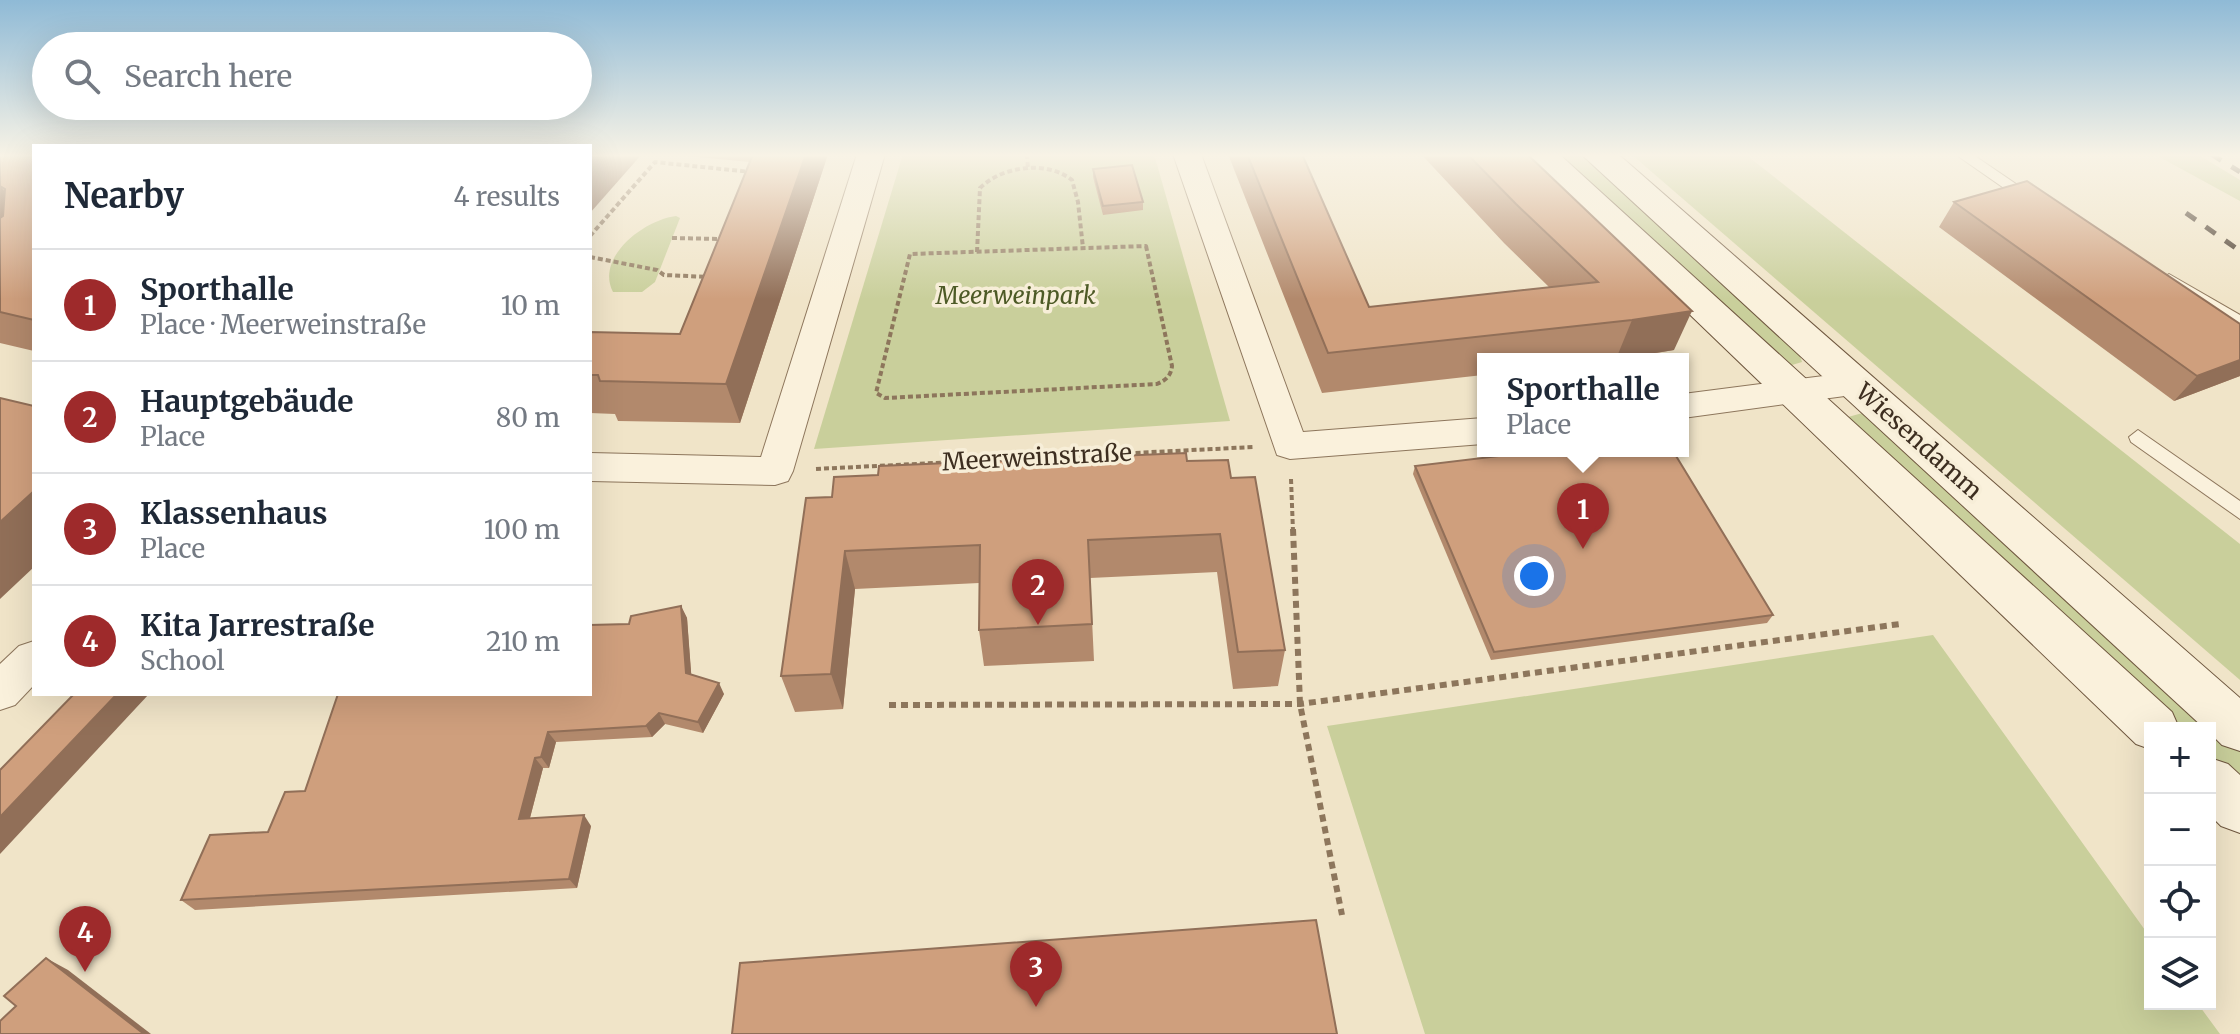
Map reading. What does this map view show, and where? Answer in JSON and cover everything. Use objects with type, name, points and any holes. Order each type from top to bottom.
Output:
[{"type":"street","points":[[592,467],[775,471],[856,202]]},
{"type":"street","points":[[1204,202],[1290,446],[1477,431]]},
{"type":"street","name":"Wiesendamm","points":[[1592,202],[2148,722]]},
{"type":"street","name":"Wiesendamm","points":[[1652,202],[2240,729]]},
{"type":"street","points":[[1689,405],[1855,384]]},
{"type":"street","points":[[0,692],[32,660]]},
{"type":"street","points":[[2216,787],[2240,809]]},
{"type":"lane","points":[[2036,202],[2048,210]]},
{"type":"lane","points":[[2153,271],[2195,293],[2240,323]]},
{"type":"lane","points":[[2138,437],[2240,511]]},
{"type":"path","points":[[592,234],[620,202]]},
{"type":"path","points":[[977,252],[979,202]]},
{"type":"path","points":[[1077,202],[1083,248]]},
{"type":"path","points":[[672,238],[725,239],[720,252]]},
{"type":"path","points":[[1146,246],[1172,366],[1172,373],[1166,380],[1157,384],[880,396],[875,387],[910,254],[1083,248],[1146,246]]},
{"type":"path","points":[[592,257],[657,270],[664,275],[710,277]]},
{"type":"path","points":[[704,291],[715,264]]},
{"type":"path","name":"Meerweinstraße","points":[[775,471],[1290,446]]},
{"type":"path","points":[[1290,446],[1300,704],[1342,915]]},
{"type":"path","points":[[889,705],[1300,704],[1900,624]]},
{"type":"green space","name":"Meerweinpark","points":[[888,202],[1168,202],[1230,421],[814,449]]},
{"type":"green space","points":[[1606,202],[1635,202],[1798,349],[1802,362],[1792,365],[1774,358]]},
{"type":"green space","points":[[1687,202],[1806,202],[2240,544],[2240,680]]},
{"type":"green space","points":[[676,216],[680,218],[655,282],[642,292],[613,292],[609,279],[611,266],[626,242],[650,225]]},
{"type":"green space","points":[[1866,412],[2209,722],[2172,722],[1841,419]]},
{"type":"green space","points":[[1933,635],[2144,929],[2144,1010],[2202,1010],[2220,1034],[1425,1034],[1327,726]]},
{"type":"green space","points":[[2216,728],[2240,750],[2240,784],[2216,762]]},
{"type":"building","points":[[4,202],[32,202],[32,320],[0,312],[0,218],[3,216]]},
{"type":"building","points":[[733,202],[789,202],[726,384],[600,381],[598,375],[592,375],[592,332],[680,334]]},
{"type":"building","points":[[1102,202],[1140,202],[1103,206]]},
{"type":"building","points":[[1267,202],[1323,202],[1369,307],[1598,282],[1514,202],[1578,202],[1692,311],[1632,320],[1328,353]]},
{"type":"building","points":[[1954,202],[2059,202],[2240,324],[2240,360],[2197,376]]},
{"type":"building","points":[[0,398],[32,406],[32,493],[0,522]]},
{"type":"building","points":[[1186,453],[1187,461],[1228,460],[1231,478],[1255,477],[1285,650],[1238,652],[1220,534],[1088,540],[1092,624],[979,630],[980,545],[845,551],[831,674],[781,676],[806,498],[832,497],[834,477],[878,475],[879,466]]},
{"type":"building","points":[[1490,457],[1677,457],[1773,615],[1494,652],[1415,466]]},
{"type":"building","points":[[681,606],[686,673],[719,683],[698,722],[659,713],[646,726],[548,732],[541,757],[535,758],[519,819],[584,815],[569,879],[181,900],[210,835],[268,832],[285,792],[305,791],[337,696],[592,696],[592,625],[629,624],[631,616]]},
{"type":"building","points":[[72,696],[115,696],[0,817],[0,770]]},
{"type":"building","points":[[1316,920],[1337,1034],[732,1034],[740,963]]},
{"type":"building","points":[[46,958],[144,1034],[0,1034],[0,1021],[16,1006],[4,996]]},
{"type":"railway","points":[[2186,213],[2240,251]]},
{"type":"place","name":"Sporthalle","points":[[1583,549]]},
{"type":"place","name":"Hauptgebäude","points":[[1038,625]]},
{"type":"place","name":"Kita Jarrestraße","points":[[85,972]]},
{"type":"place","name":"Klassenhaus","points":[[1036,1007]]}]
